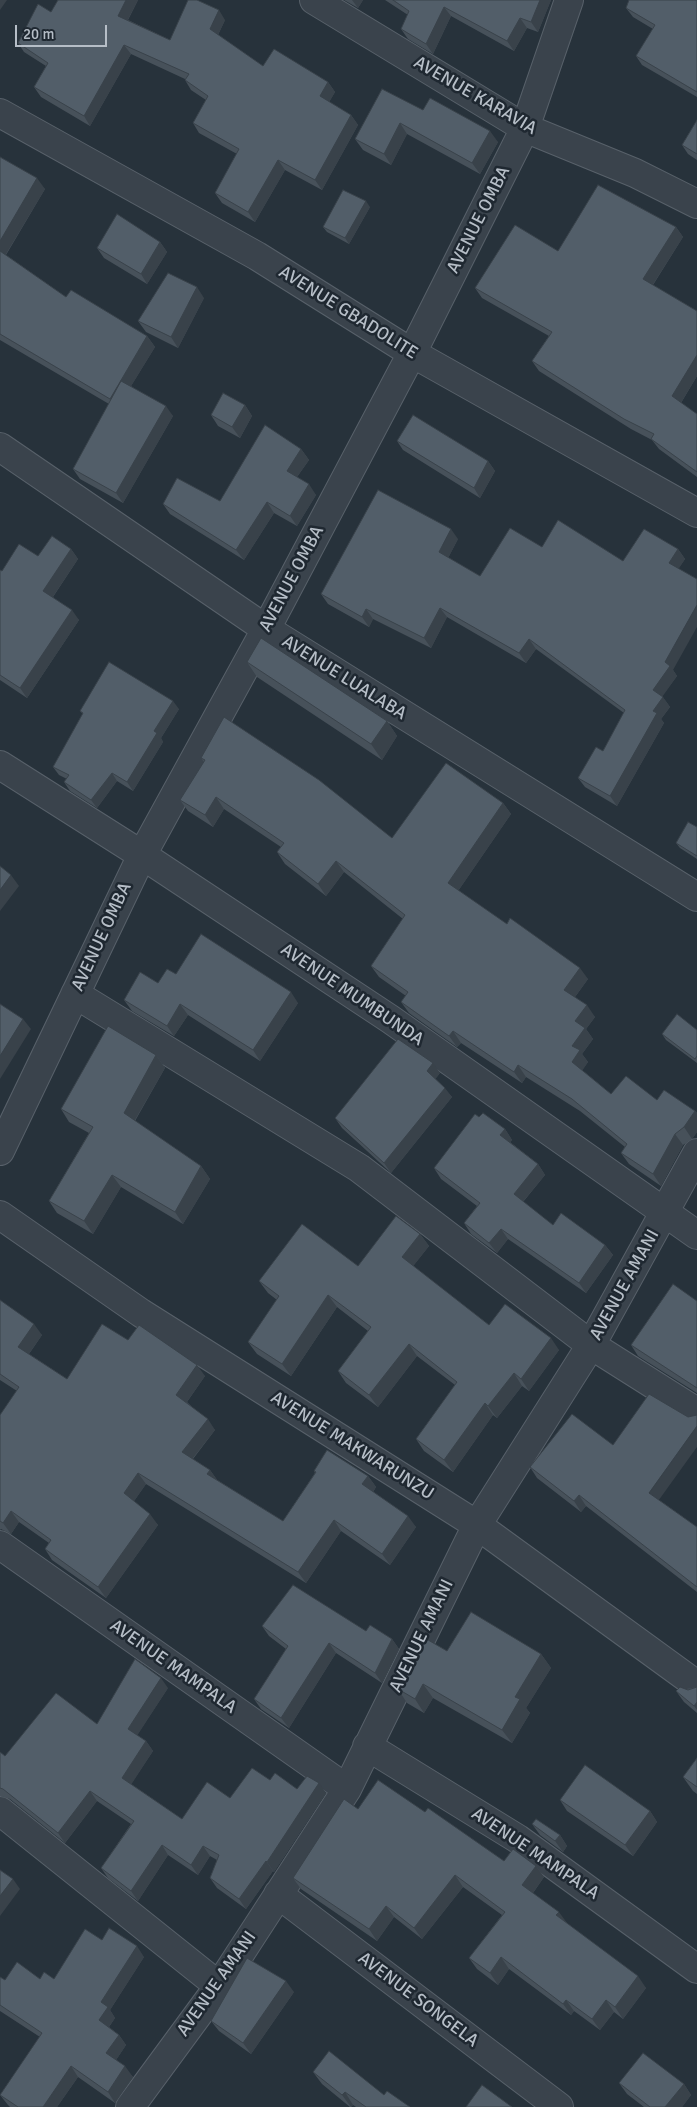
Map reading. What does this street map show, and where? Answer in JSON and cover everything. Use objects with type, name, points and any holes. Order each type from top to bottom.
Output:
[{"type":"street","name":"AVENUE KARAVIA","points":[[314,0],[525,128],[635,173],[697,204]]},
{"type":"street","name":"AVENUE OMBA","points":[[0,1151],[142,855],[266,629],[412,353],[525,128],[569,0]]},
{"type":"street","name":"AVENUE GBADOLITE","points":[[0,113],[257,256],[412,353],[697,513]]},
{"type":"street","name":"AVENUE LUALABA","points":[[0,447],[266,629],[697,897]]},
{"type":"street","name":"AVENUE MUMBUNDA","points":[[0,765],[142,855],[390,1019],[697,1235]]},
{"type":"street","points":[[75,994],[359,1168],[591,1345],[697,1412]]},
{"type":"street","name":"AVENUE AMANI","points":[[141,2103],[347,1789],[477,1525],[591,1345],[697,1153]]},
{"type":"street","name":"AVENUE MAKWARUNZU","points":[[0,1215],[141,1313],[477,1525],[697,1685]]},
{"type":"street","name":"AVENUE MAMPALA","points":[[0,1545],[347,1789]]},
{"type":"street","name":"AVENUE MAMPALA","points":[[367,1746],[518,1839],[697,1969]]},
{"type":"street","points":[[0,1811],[218,1986]]},
{"type":"street","name":"AVENUE SONGELA","points":[[278,1894],[559,2107]]},
{"type":"building","points":[[58,0],[126,0],[118,16],[170,40],[188,0],[197,0],[219,10],[210,29],[263,66],[274,49],[328,82],[320,96],[351,115],[315,180],[278,160],[248,212],[215,193],[239,149],[193,123],[208,96],[185,80],[189,74],[124,45],[84,116],[34,87],[48,63],[18,43],[38,4],[51,12]]},
{"type":"building","points":[[393,0],[540,0],[531,22],[520,18],[507,41],[444,7],[426,44],[401,29],[409,11]]},
{"type":"building","points":[[629,0],[697,0],[697,92],[636,56],[655,25],[626,8]]},
{"type":"building","points":[[382,89],[423,110],[430,98],[490,131],[472,163],[400,123],[384,154],[355,139]]},
{"type":"building","points":[[697,120],[697,154],[682,145]]},
{"type":"building","points":[[0,157],[37,178],[0,241]]},
{"type":"building","points":[[598,185],[676,227],[643,279],[697,311],[697,355],[672,396],[697,414],[697,472],[651,439],[654,434],[624,419],[532,361],[552,332],[475,288],[515,225],[558,251]]},
{"type":"building","points":[[343,190],[366,201],[345,238],[323,227]]},
{"type":"building","points":[[117,214],[160,242],[141,274],[97,248]]},
{"type":"building","points":[[0,251],[66,297],[71,290],[147,336],[110,399],[0,334]]},
{"type":"building","points":[[168,273],[197,287],[171,337],[138,321]]},
{"type":"building","points":[[121,381],[166,406],[116,493],[73,469]]},
{"type":"building","points":[[223,393],[245,405],[232,427],[211,415]]},
{"type":"building","points":[[413,415],[488,461],[474,488],[397,441]]},
{"type":"building","points":[[265,425],[301,449],[287,471],[309,484],[290,516],[267,502],[236,550],[163,504],[177,478],[220,501]]},
{"type":"building","points":[[378,490],[451,529],[439,552],[480,576],[510,528],[542,547],[558,520],[623,561],[644,529],[678,549],[669,563],[697,579],[697,605],[665,662],[670,666],[653,690],[663,697],[653,711],[657,713],[610,796],[578,778],[596,747],[603,751],[625,710],[529,639],[519,653],[440,608],[424,638],[366,609],[362,617],[321,594]]},
{"type":"building","points":[[52,536],[71,549],[43,591],[72,610],[20,688],[0,675],[0,570],[2,571],[19,544],[38,556]]},
{"type":"building","points":[[261,638],[387,721],[371,744],[247,662]]},
{"type":"building","points":[[109,662],[173,701],[154,731],[157,733],[127,782],[112,773],[91,800],[64,782],[69,775],[53,767],[83,713],[80,711]]},
{"type":"building","points":[[224,717],[319,780],[392,838],[446,763],[503,803],[448,883],[507,924],[510,918],[580,968],[564,990],[587,1005],[575,1021],[585,1028],[572,1046],[580,1050],[572,1062],[611,1094],[626,1076],[657,1100],[664,1090],[695,1111],[684,1127],[675,1134],[653,1174],[621,1153],[627,1144],[572,1099],[518,1065],[514,1072],[453,1031],[449,1036],[401,1002],[408,992],[371,966],[405,915],[336,861],[318,884],[277,852],[284,843],[216,797],[205,815],[180,800],[205,760],[201,758]]},
{"type":"building","points":[[688,822],[697,827],[697,856],[676,843]]},
{"type":"building","points":[[0,866],[11,875],[0,890]]},
{"type":"building","points":[[201,934],[291,992],[253,1050],[180,1004],[167,1026],[124,1000],[140,972],[158,983],[167,969],[176,974]]},
{"type":"building","points":[[0,1004],[23,1019],[0,1056]]},
{"type":"building","points":[[677,1014],[697,1030],[697,1056],[695,1059],[662,1034]]},
{"type":"building","points":[[108,1026],[156,1055],[124,1113],[201,1166],[175,1212],[112,1175],[84,1221],[49,1201],[93,1127],[61,1109]]},
{"type":"building","points":[[398,1039],[433,1063],[427,1071],[445,1088],[384,1163],[335,1118]]},
{"type":"building","points":[[483,1113],[505,1129],[500,1135],[538,1164],[514,1194],[553,1225],[561,1213],[605,1245],[579,1283],[501,1229],[489,1243],[464,1223],[480,1203],[434,1168],[475,1114],[479,1117]]},
{"type":"building","points":[[396,1216],[420,1234],[402,1257],[489,1325],[505,1304],[551,1338],[521,1379],[514,1373],[488,1406],[485,1403],[444,1460],[416,1439],[457,1382],[409,1344],[369,1395],[338,1371],[371,1327],[328,1295],[282,1364],[248,1342],[279,1296],[259,1281],[302,1224],[358,1266]]},
{"type":"building","points":[[673,1284],[697,1301],[697,1388],[631,1345]]},
{"type":"building","points":[[0,1300],[34,1324],[18,1347],[67,1379],[102,1324],[128,1340],[139,1325],[197,1365],[176,1395],[208,1419],[182,1452],[210,1470],[207,1474],[283,1521],[316,1472],[314,1471],[327,1450],[368,1476],[362,1484],[408,1516],[382,1554],[334,1520],[298,1572],[138,1473],[124,1493],[150,1514],[98,1587],[45,1549],[51,1540],[11,1511],[3,1523],[0,1521],[0,1415],[19,1387],[0,1374]]},
{"type":"building","points":[[649,1394],[688,1417],[697,1415],[697,1426],[649,1493],[697,1527],[697,1587],[579,1495],[574,1501],[530,1467],[572,1414],[613,1445]]},
{"type":"building","points":[[293,1585],[366,1631],[370,1625],[392,1639],[375,1673],[329,1643],[281,1718],[254,1699],[288,1646],[262,1626]]},
{"type":"building","points":[[471,1612],[541,1654],[515,1697],[520,1699],[502,1730],[423,1684],[415,1699],[398,1689],[423,1637],[447,1651]]},
{"type":"building","points":[[135,1659],[161,1678],[128,1729],[146,1741],[122,1778],[182,1819],[207,1782],[230,1798],[252,1768],[270,1780],[275,1773],[297,1789],[307,1776],[319,1783],[267,1862],[239,1899],[210,1878],[219,1855],[203,1846],[191,1865],[162,1845],[131,1891],[101,1868],[134,1821],[90,1791],[58,1833],[0,1788],[0,1752],[5,1756],[56,1693],[97,1724]]},
{"type":"building","points":[[680,1687],[688,1690],[697,1687],[697,1702],[694,1706],[676,1691]]},
{"type":"building","points":[[697,1758],[697,1787],[683,1777]]},
{"type":"building","points":[[585,1765],[650,1811],[625,1845],[560,1800]]},
{"type":"building","points":[[378,1780],[425,1812],[428,1808],[504,1861],[513,1849],[536,1866],[522,1885],[559,1912],[556,1915],[638,1976],[615,2007],[606,2000],[592,2019],[566,2000],[563,2004],[501,1957],[490,1973],[469,1958],[505,1912],[455,1875],[414,1928],[386,1906],[369,1929],[293,1878],[344,1799],[358,1809]]},
{"type":"building","points":[[536,1819],[560,1835],[555,1841],[532,1824]]},
{"type":"building","points":[[0,1870],[13,1879],[0,1896]]},
{"type":"building","points":[[109,1928],[137,1946],[101,2002],[108,2007],[99,2020],[119,2035],[106,2053],[125,2066],[108,2092],[71,2066],[43,2107],[18,2107],[0,2095],[42,2033],[0,2005],[0,1977],[5,1980],[17,1962],[40,1979],[44,1972],[54,1979],[85,1929],[102,1940]]},
{"type":"building","points":[[247,1958],[286,1981],[243,2043],[211,2021]]},
{"type":"building","points":[[329,2051],[384,2095],[387,2091],[410,2107],[366,2107],[345,2092],[342,2095],[313,2072]]},
{"type":"building","points":[[643,2053],[684,2084],[665,2107],[650,2107],[619,2083]]},
{"type":"building","points":[[482,2085],[512,2107],[466,2107]]}]
